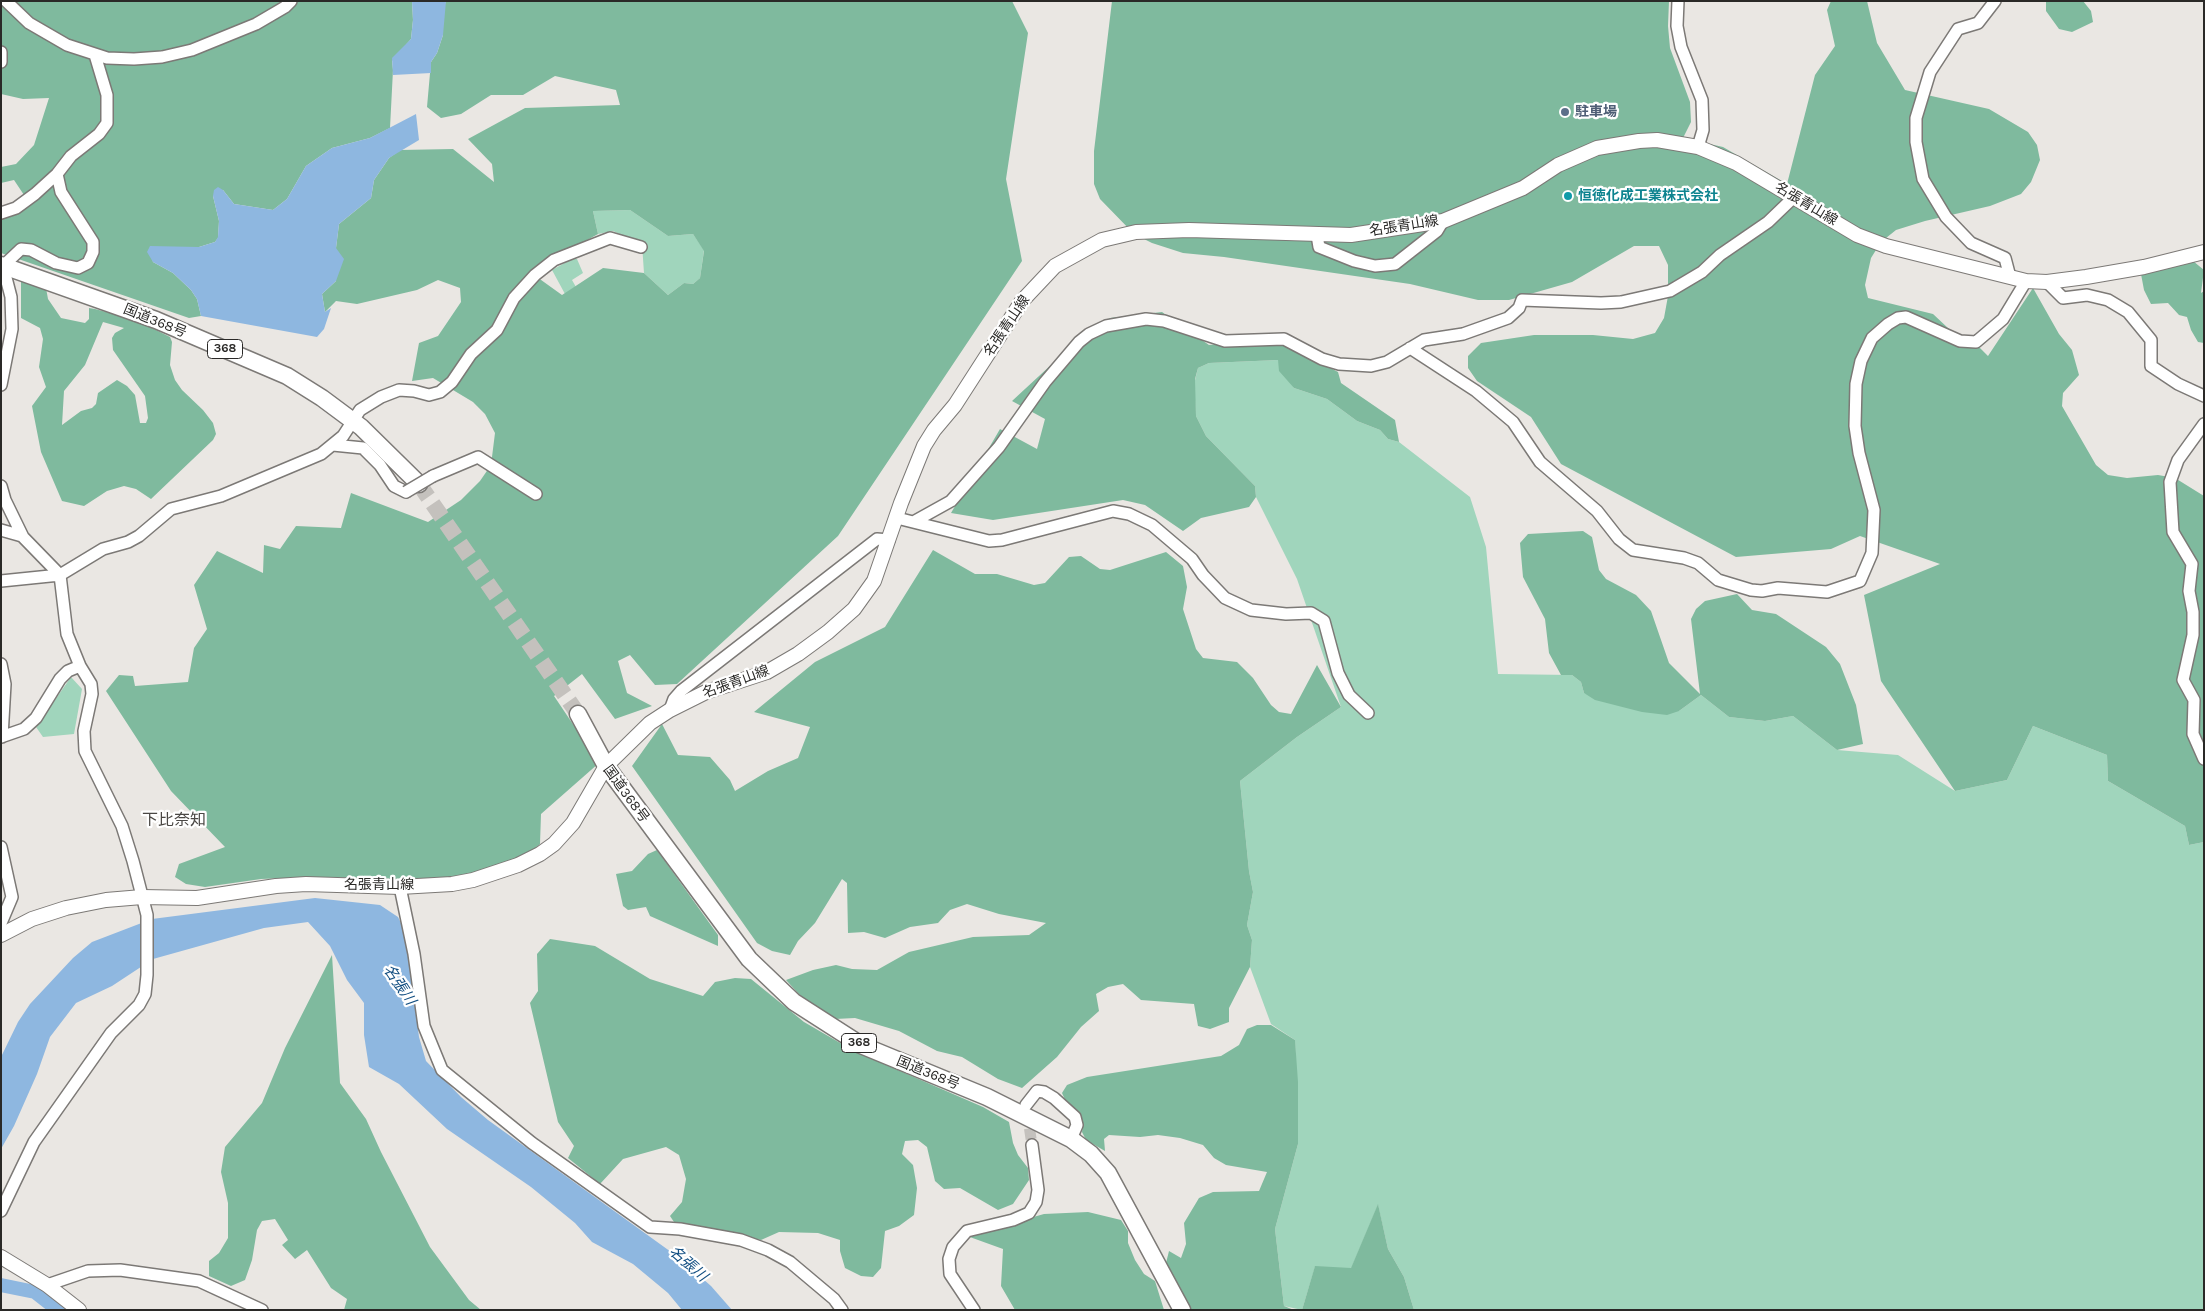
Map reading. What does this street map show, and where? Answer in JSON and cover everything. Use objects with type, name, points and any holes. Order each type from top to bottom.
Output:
[{"type":"highway","name":"国道368号","points":[[2,265],[138,313],[287,376],[353,421],[419,484]]},
{"type":"highway","name":"国道368号","points":[[578,714],[606,766],[749,959],[794,1002],[861,1045],[987,1097],[1071,1139],[1091,1154],[1108,1173],[1182,1310]]},
{"type":"main road","name":"名張青山線","points":[[1,935],[32,919],[66,908],[106,900],[142,897],[198,898],[276,886],[306,884],[400,887],[452,884],[473,880],[518,865],[540,854],[554,844],[573,823],[606,766],[650,723],[670,710],[706,692],[731,686],[767,672],[798,654],[828,632],[865,595],[874,581],[924,446],[934,430],[955,405],[1022,301],[1055,266],[1102,240],[1136,232],[1188,230],[1351,235],[1443,221],[1523,188],[1558,165],[1597,148],[1648,140],[1672,141],[1698,147],[1736,163],[1857,235],[1886,246],[2026,281],[2047,282],[2144,267],[2204,252]]},
{"type":"main road","points":[[1,1257],[47,1285],[79,1310]]},
{"type":"street","points":[[1,9],[6,1],[30,23],[54,39],[95,55],[134,59],[178,54],[256,24],[288,4]]},
{"type":"street","points":[[1678,1],[1677,26],[1681,47],[1702,100],[1703,130],[1698,147]]},
{"type":"street","points":[[1995,1],[1978,22],[1958,30],[1930,72],[1916,118],[1916,142],[1923,179],[1946,217],[1971,243],[2005,258],[2010,277]]},
{"type":"street","points":[[1,52],[1,62]]},
{"type":"street","points":[[1,214],[22,204],[57,174],[71,156],[92,141],[107,123],[107,95],[95,55]]},
{"type":"street","points":[[1,384],[12,329],[12,297],[2,265],[17,252],[25,248],[67,266],[78,268],[88,263],[93,252],[93,242],[65,200],[57,174]]},
{"type":"street","points":[[915,521],[951,501],[999,447],[1046,382],[1079,342],[1089,334],[1106,326],[1146,319],[1164,321],[1225,341],[1284,339],[1322,359],[1353,366],[1371,366],[1387,362],[1424,340],[1463,334],[1508,318],[1519,308],[1522,300],[1621,302],[1670,291],[1702,272],[1720,255],[1768,222],[1794,197]]},
{"type":"street","points":[[1317,235],[1319,247],[1354,261],[1374,266],[1395,264],[1437,231],[1443,221]]},
{"type":"street","points":[[1,581],[60,575],[103,549],[128,542],[139,536],[170,510],[220,496],[321,454],[333,445],[360,410],[380,396],[399,390],[414,391],[428,395],[440,392],[452,382],[472,354],[497,330],[514,298],[535,275],[554,260],[610,238],[641,248]]},
{"type":"street","points":[[1410,348],[1476,391],[1513,422],[1540,462],[1597,511],[1616,535],[1633,550],[1698,563],[1718,580],[1751,590],[1762,591],[1778,588],[1827,592],[1860,581],[1872,553],[1874,510],[1863,470],[1855,426],[1856,384],[1861,361],[1872,338],[1888,324],[1898,318],[1906,317],[1960,341],[1976,342],[2007,314],[2026,281]]},
{"type":"street","points":[[2047,282],[2063,298],[2087,295],[2108,300],[2128,312],[2151,340],[2151,366],[2178,384],[2204,396]]},
{"type":"street","points":[[2204,424],[2178,460],[2170,482],[2173,532],[2192,564],[2189,591],[2193,612],[2193,635],[2183,680],[2194,700],[2194,734],[2204,759]]},
{"type":"street","points":[[333,445],[363,448],[380,465],[394,486],[419,484],[478,457],[536,494]]},
{"type":"street","points":[[1,486],[5,500],[22,536],[60,575],[67,634],[80,666],[91,684],[92,694],[84,732],[84,751],[122,826],[147,914],[147,975],[144,994],[139,1005],[111,1033],[34,1142],[1,1211]]},
{"type":"street","points":[[897,518],[989,540],[1002,540],[1113,511],[1129,514],[1152,525],[1192,559],[1203,575],[1225,598],[1251,610],[1286,614],[1311,613],[1324,621],[1338,673],[1350,695],[1368,713]]},
{"type":"street","points":[[1,530],[22,536]]},
{"type":"street","points":[[670,710],[674,699],[681,691],[877,539],[889,540]]},
{"type":"street","points":[[1,664],[5,684],[2,737],[24,729],[36,718],[60,679],[68,671],[80,666]]},
{"type":"street","points":[[1,847],[12,897],[1,923]]},
{"type":"street","points":[[400,887],[414,954],[424,1026],[442,1070],[532,1144],[650,1227],[741,1240],[768,1250],[790,1262],[834,1299],[842,1310]]},
{"type":"street","points":[[1026,1105],[1037,1091],[1044,1092],[1054,1098],[1075,1117],[1077,1125],[1071,1139]]},
{"type":"street","points":[[974,1310],[950,1274],[949,1259],[953,1247],[967,1230],[1013,1220],[1029,1213],[1036,1202],[1038,1190],[1032,1145]]},
{"type":"street","points":[[47,1285],[88,1271],[120,1270],[199,1281],[262,1310]]},
{"type":"green space","points":[[1,1],[412,1],[413,20],[411,39],[392,61],[390,128],[370,138],[332,148],[306,166],[287,199],[273,210],[234,204],[223,190],[213,196],[219,221],[218,238],[215,242],[199,247],[150,247],[153,262],[173,273],[191,290],[197,299],[201,316],[189,318],[1,253],[1,216],[30,204],[14,180],[1,183],[1,167],[16,164],[34,145],[49,98],[23,99],[1,94]]},
{"type":"green space","points":[[446,1],[1012,1],[1028,33],[1006,179],[1022,261],[838,536],[677,684],[655,685],[630,655],[618,661],[627,693],[652,706],[615,719],[582,674],[554,696],[599,763],[541,814],[540,844],[532,851],[499,866],[465,876],[436,880],[311,877],[261,879],[205,887],[186,884],[175,877],[179,864],[225,847],[171,791],[106,691],[119,675],[133,676],[135,686],[188,682],[194,648],[207,629],[194,585],[217,551],[263,573],[264,545],[280,549],[296,526],[341,528],[351,493],[428,522],[461,500],[480,481],[491,465],[495,433],[485,414],[473,402],[433,378],[412,381],[419,343],[438,336],[461,302],[460,288],[438,280],[417,290],[357,304],[336,301],[325,312],[322,294],[336,281],[336,248],[339,224],[371,198],[374,180],[389,158],[400,150],[453,149],[494,182],[492,164],[468,139],[525,108],[620,105],[616,90],[555,76],[523,95],[491,95],[461,114],[441,118],[427,107],[431,62],[437,53],[443,35],[443,10]],"holes":[[[630,210],[668,236],[693,234],[704,251],[700,278],[693,284],[684,283],[668,295],[644,273],[603,268],[562,295],[530,272],[598,234],[593,211]]]},
{"type":"green space","points":[[1112,1],[1669,1],[1668,26],[1670,48],[1690,102],[1691,122],[1683,138],[1723,147],[1787,184],[1815,75],[1835,46],[1827,10],[1831,1],[1867,1],[1877,43],[1905,90],[1989,109],[2028,132],[2037,145],[2040,160],[2031,182],[2021,194],[1990,206],[1925,221],[1896,230],[1881,242],[1871,258],[1865,285],[1868,298],[1933,314],[1964,343],[1979,347],[1988,356],[2033,288],[2059,334],[2072,350],[2079,375],[2063,393],[2062,406],[2096,465],[2108,475],[2127,478],[2158,475],[2175,478],[2204,496],[2204,842],[2189,845],[2185,826],[2108,781],[2107,755],[2033,726],[2007,780],[1955,791],[1881,681],[1864,595],[1940,564],[1860,536],[1831,549],[1736,557],[1561,464],[1531,417],[1477,381],[1468,368],[1468,356],[1481,343],[1534,335],[1593,335],[1633,339],[1655,333],[1664,318],[1668,296],[1668,265],[1659,246],[1634,246],[1572,282],[1509,300],[1478,300],[1410,284],[1224,257],[1183,253],[1152,243],[1134,234],[1100,199],[1094,184],[1094,151]]},
{"type":"green space","points":[[2046,1],[2083,1],[2091,11],[2093,22],[2072,32],[2059,29],[2046,11]]},
{"type":"green space","points":[[630,210],[668,236],[693,234],[704,250],[700,278],[693,284],[684,283],[668,295],[644,273],[642,244],[613,231],[598,234],[593,211]]},
{"type":"green space","points":[[572,259],[577,259],[583,273],[572,280],[576,287],[565,294],[552,270]]},
{"type":"green space","points":[[2193,261],[2204,270],[2201,293],[2204,291],[2204,343],[2198,342],[2191,330],[2187,317],[2179,315],[2168,303],[2151,304],[2144,290],[2141,274]]},
{"type":"green space","points":[[21,281],[46,288],[48,299],[61,318],[85,323],[89,319],[89,308],[95,309],[136,320],[170,337],[172,342],[170,365],[175,380],[213,423],[216,434],[213,440],[151,499],[136,489],[124,486],[107,491],[84,506],[62,501],[41,452],[32,406],[46,387],[39,367],[43,339],[40,328],[21,318]],"holes":[[[103,322],[124,328],[115,333],[112,338],[113,350],[145,396],[148,418],[146,423],[140,423],[135,395],[127,386],[117,380],[98,393],[96,404],[92,408],[81,411],[62,425],[64,391],[85,365]]]},
{"type":"green space","points":[[1162,312],[1209,345],[1274,338],[1338,372],[1341,383],[1395,420],[1399,442],[1388,439],[1380,430],[1357,421],[1327,399],[1294,388],[1279,371],[1278,360],[1209,363],[1198,368],[1195,379],[1196,416],[1206,436],[1255,486],[1256,497],[1249,507],[1201,518],[1183,531],[1145,505],[1123,500],[993,520],[951,513],[1000,429],[1037,449],[1045,419],[1012,401],[1079,339],[1110,318]]},
{"type":"green space","points":[[1278,360],[1294,388],[1327,399],[1357,421],[1380,430],[1388,439],[1399,442],[1470,497],[1486,547],[1498,674],[1572,675],[1581,682],[1584,693],[1679,711],[1701,695],[1729,717],[1765,721],[1793,716],[1837,750],[1898,755],[1955,791],[2007,780],[2033,726],[2107,755],[2108,781],[2185,826],[2189,845],[2204,842],[2204,1310],[1414,1310],[1404,1277],[1388,1249],[1378,1205],[1351,1269],[1315,1267],[1302,1310],[1284,1306],[1275,1229],[1298,1144],[1295,1040],[1271,1024],[1250,967],[1252,940],[1247,925],[1253,892],[1249,871],[1240,781],[1297,737],[1341,707],[1297,579],[1256,497],[1255,486],[1206,436],[1196,416],[1194,384],[1198,368],[1209,363]]},
{"type":"green space","points":[[1583,531],[1592,537],[1599,570],[1606,579],[1636,595],[1651,611],[1669,663],[1700,694],[1691,619],[1696,609],[1705,601],[1737,594],[1752,610],[1776,614],[1826,647],[1840,664],[1856,705],[1863,744],[1837,750],[1793,716],[1765,721],[1729,717],[1701,695],[1679,711],[1667,715],[1642,712],[1595,700],[1584,693],[1581,682],[1572,675],[1561,675],[1549,653],[1545,619],[1523,577],[1520,543],[1528,534]]},
{"type":"green space","points":[[933,550],[975,574],[997,574],[1034,585],[1045,583],[1069,557],[1081,556],[1100,569],[1110,570],[1166,552],[1183,566],[1187,587],[1183,609],[1196,649],[1203,658],[1237,662],[1253,678],[1271,705],[1279,712],[1291,714],[1317,665],[1341,707],[1297,737],[1240,781],[1249,871],[1253,892],[1247,925],[1252,940],[1250,967],[1229,1008],[1229,1022],[1210,1029],[1198,1026],[1194,1004],[1141,1000],[1123,984],[1108,987],[1096,994],[1099,1011],[1081,1027],[1057,1057],[1022,1088],[998,1079],[962,1057],[937,1051],[899,1031],[855,1018],[835,1019],[808,1004],[786,980],[813,970],[836,965],[852,969],[877,970],[909,952],[973,937],[1029,935],[1046,923],[999,914],[967,904],[950,910],[938,923],[910,927],[885,938],[864,932],[848,933],[847,883],[842,879],[815,923],[798,941],[790,955],[772,951],[757,943],[632,766],[662,724],[678,755],[710,757],[730,780],[735,791],[768,771],[798,758],[810,727],[754,712],[815,662],[885,627]]},
{"type":"green space","points":[[71,677],[82,689],[74,734],[43,737],[36,727]]},
{"type":"green space","points":[[657,850],[718,935],[718,946],[650,916],[646,907],[628,910],[623,906],[616,874],[632,871],[648,854]]},
{"type":"green space","points":[[550,939],[595,946],[650,979],[703,996],[715,982],[735,978],[751,979],[804,1022],[854,1051],[983,1107],[1009,1122],[1013,1143],[1018,1155],[1028,1168],[1029,1180],[1013,1204],[998,1210],[960,1188],[944,1189],[935,1181],[927,1147],[918,1140],[905,1141],[902,1154],[913,1165],[917,1188],[914,1215],[899,1226],[885,1231],[881,1268],[873,1277],[861,1276],[845,1268],[840,1251],[840,1240],[818,1233],[779,1232],[761,1240],[674,1222],[670,1216],[682,1202],[686,1179],[679,1155],[666,1147],[623,1159],[600,1184],[568,1158],[574,1146],[558,1122],[530,1003],[538,991],[537,954]]},
{"type":"green space","points":[[332,955],[340,1083],[366,1119],[430,1247],[469,1300],[481,1310],[344,1310],[347,1299],[331,1288],[307,1250],[295,1259],[282,1245],[288,1240],[275,1219],[262,1221],[257,1230],[252,1260],[245,1280],[231,1286],[209,1276],[209,1261],[219,1253],[228,1238],[228,1203],[221,1172],[225,1147],[262,1103],[285,1048]]},
{"type":"green space","points":[[1257,1025],[1271,1025],[1295,1040],[1298,1082],[1298,1144],[1275,1229],[1284,1306],[1294,1310],[1191,1310],[1166,1263],[1169,1251],[1181,1258],[1186,1244],[1184,1223],[1199,1198],[1213,1192],[1259,1191],[1267,1172],[1226,1165],[1214,1158],[1203,1145],[1180,1138],[1158,1135],[1140,1137],[1109,1135],[1104,1139],[1105,1151],[1086,1140],[1082,1132],[1083,1125],[1078,1112],[1067,1104],[1062,1093],[1067,1085],[1087,1077],[1221,1056],[1239,1045],[1247,1029]]},
{"type":"green space","points":[[1378,1204],[1388,1249],[1404,1277],[1414,1310],[1302,1310],[1315,1266],[1351,1268]]},
{"type":"green space","points":[[1088,1212],[1121,1220],[1128,1231],[1128,1243],[1135,1260],[1144,1274],[1155,1281],[1164,1310],[1015,1310],[1001,1286],[1003,1249],[967,1236],[1044,1214]]},
{"type":"water","points":[[412,1],[446,1],[443,35],[437,53],[431,62],[431,73],[393,75],[392,58],[411,39]]},
{"type":"water","points":[[416,114],[419,140],[389,158],[374,180],[371,198],[339,224],[336,248],[344,259],[336,281],[322,294],[325,312],[331,308],[324,329],[317,337],[201,316],[197,299],[191,290],[173,273],[153,262],[147,252],[150,246],[199,247],[215,242],[218,237],[219,221],[213,196],[214,190],[218,187],[223,190],[234,204],[273,210],[287,199],[306,166],[332,148],[370,138]]},
{"type":"water","name":"名張川","points":[[315,898],[380,905],[398,917],[405,931],[419,1037],[426,1061],[461,1097],[488,1120],[678,1257],[711,1286],[732,1310],[682,1310],[668,1293],[633,1264],[592,1242],[575,1223],[531,1187],[447,1129],[399,1084],[369,1067],[364,1035],[364,1003],[347,980],[330,946],[308,922],[264,928],[153,959],[112,986],[76,1003],[50,1037],[37,1074],[14,1126],[1,1149],[1,1057],[18,1022],[30,1004],[73,958],[92,942],[152,919]]},
{"type":"waterway","points":[[1,1285],[35,1292],[58,1310]]},
{"type":"tunnel","points":[[419,484],[578,714]]},
{"type":"tunnel","points":[[1027,1112],[1032,1145]]},
{"type":"place","name":"駐車場","points":[[1565,112]]},
{"type":"place","name":"恒徳化成工業株式会社","points":[[1568,196]]},
{"type":"district","name":"下比奈知","points":[[174,820]]}]
